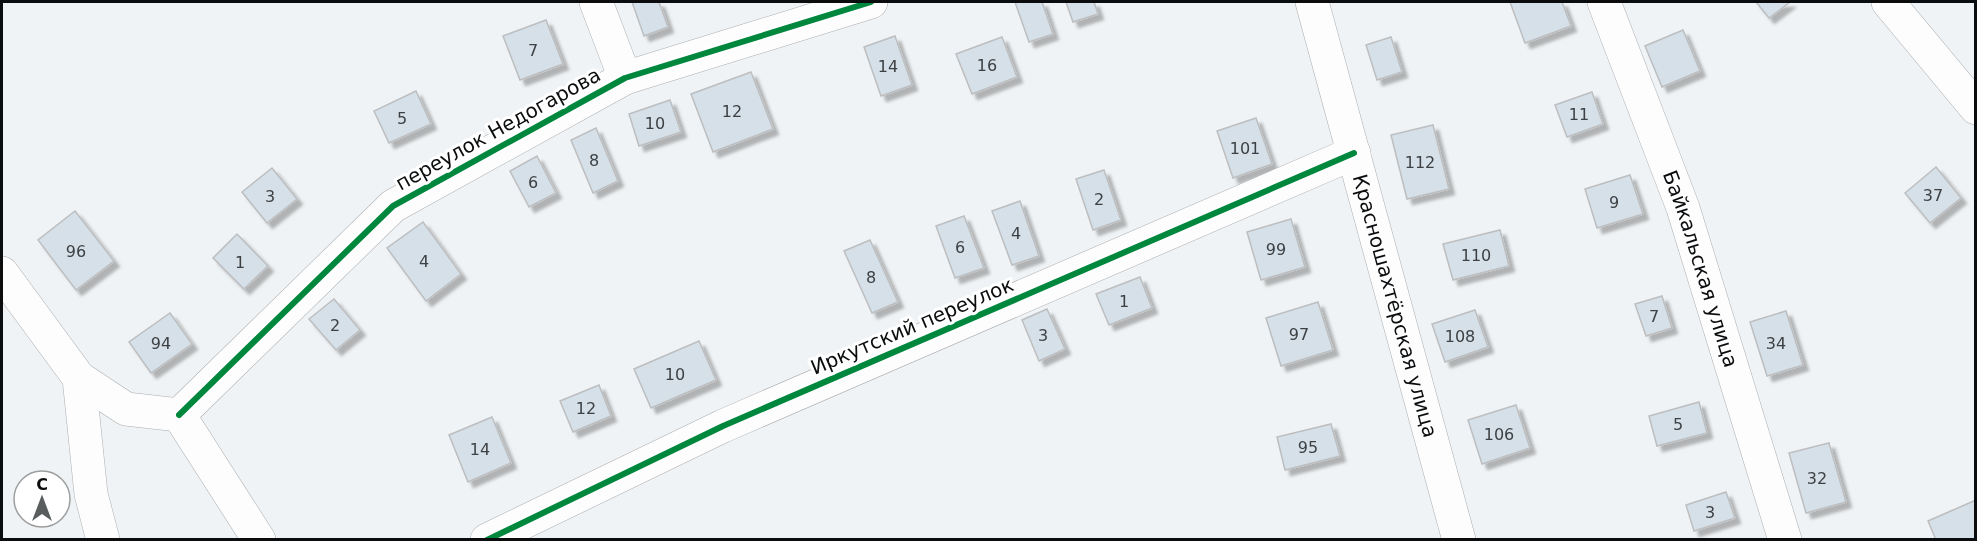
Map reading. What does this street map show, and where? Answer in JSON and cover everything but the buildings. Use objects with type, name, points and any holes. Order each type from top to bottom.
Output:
[{"type":"street","points":[[596,2],[625,78]]},
{"type":"street","name":"переулок Недогарова","points":[[179,415],[393,206],[625,78],[871,2]]},
{"type":"street","name":"Красношахтёрская улица","points":[[1312,2],[1459,540]]},
{"type":"street","name":"Байкальская улица","points":[[1604,2],[1683,208],[1785,540]]},
{"type":"street","points":[[1888,2],[1976,108]]},
{"type":"street","name":"Иркутский переулок","points":[[487,540],[723,426],[1354,153]]},
{"type":"street","points":[[2,273],[78,378],[126,409],[179,415],[259,540]]},
{"type":"street","points":[[78,378],[91,494],[103,540]]},
{"type":"cycle path","points":[[179,415],[393,206],[625,78],[871,2]]},
{"type":"cycle path","points":[[487,540],[723,426],[1354,153]]}]
